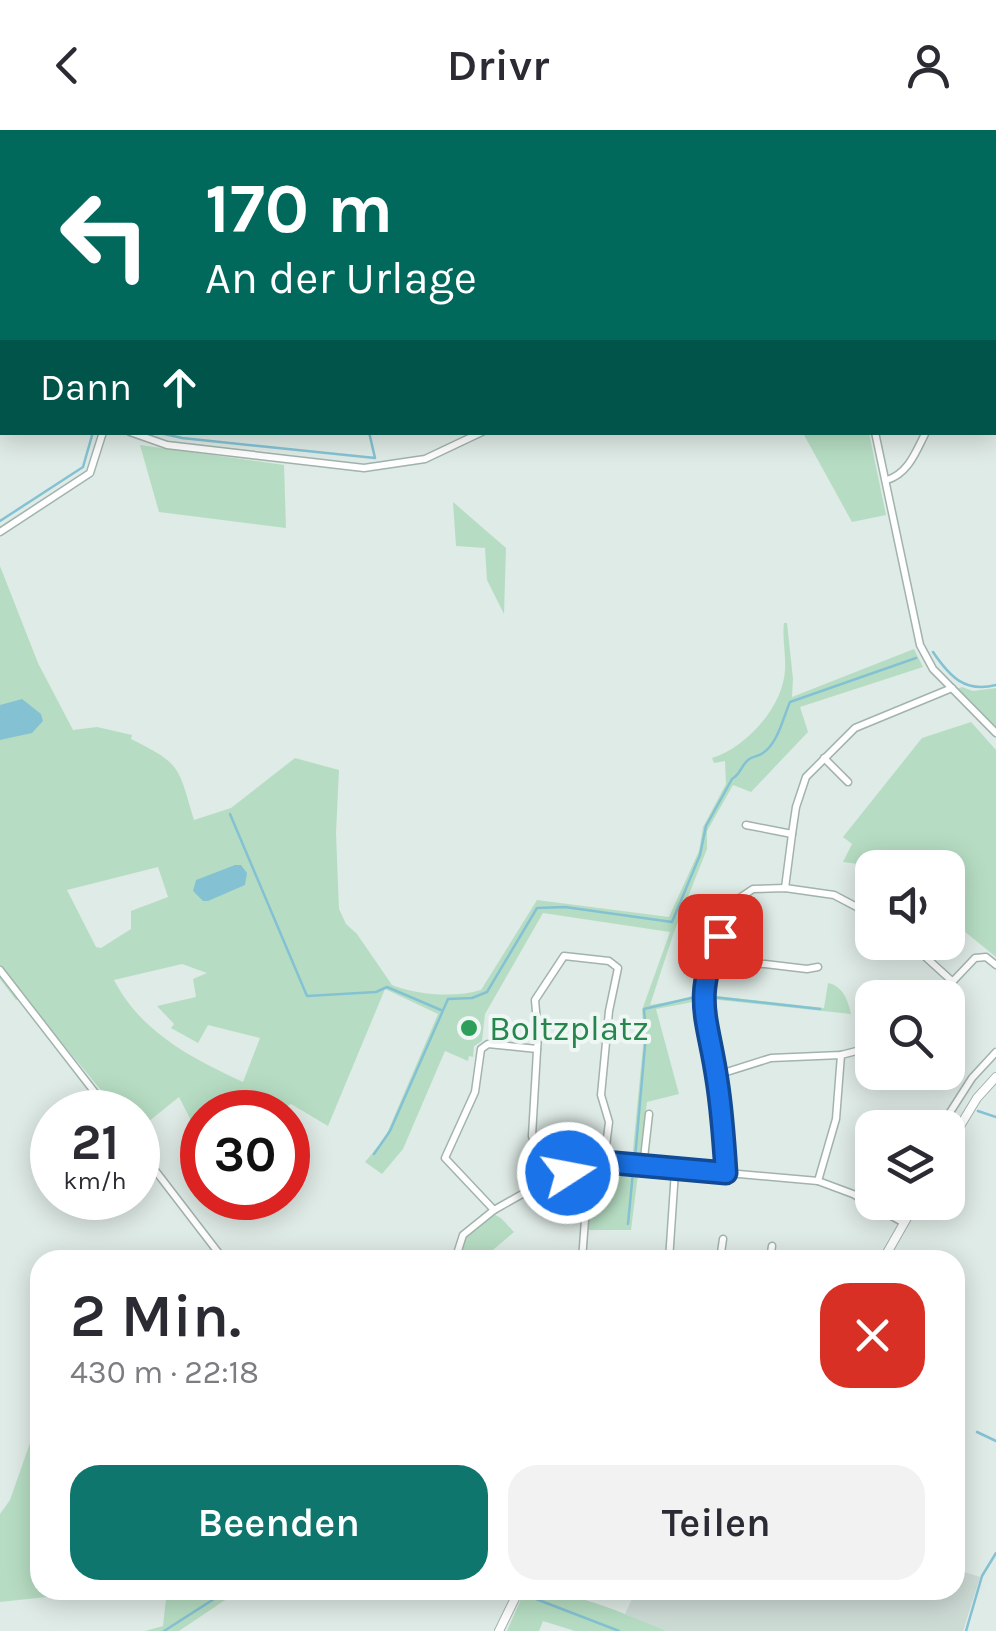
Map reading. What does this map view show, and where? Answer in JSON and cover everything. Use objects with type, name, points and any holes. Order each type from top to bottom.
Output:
[{"type":"street","points":[[0,532],[90,473],[102,435]]},
{"type":"street","points":[[139,435],[167,445],[364,468],[425,459],[476,435]]},
{"type":"street","points":[[877,435],[920,645],[933,669],[996,733]]},
{"type":"street","points":[[887,480],[899,476],[908,466],[924,435]]},
{"type":"street","points":[[785,888],[796,807],[806,776],[861,723],[952,688]]},
{"type":"street","points":[[824,758],[848,782]]},
{"type":"street","points":[[746,825],[792,834]]},
{"type":"street","points":[[726,1173],[717,1075],[703,1018],[702,996],[708,963],[740,895],[753,889],[785,888],[834,895],[855,906]]},
{"type":"street","points":[[547,1180],[532,1136],[538,1050],[535,1000],[560,960],[568,955],[616,964],[618,978],[609,1012],[601,1095],[609,1122],[604,1162]]},
{"type":"street","points":[[955,980],[980,955],[996,965]]},
{"type":"street","points":[[929,960],[951,980]]},
{"type":"street","points":[[708,963],[818,967]]},
{"type":"street","points":[[0,970],[93,1090]]},
{"type":"street","points":[[494,1210],[448,1164],[446,1152],[475,1092],[480,1049],[488,1044],[538,1050]]},
{"type":"street","points":[[717,1075],[772,1058],[855,1051]]},
{"type":"street","points":[[952,1110],[972,1078],[996,1052]]},
{"type":"street","points":[[818,1181],[836,1119],[842,1055]]},
{"type":"street","points":[[965,1118],[996,1077]]},
{"type":"street","points":[[643,1167],[649,1114]]},
{"type":"street","points":[[459,1250],[464,1235],[494,1210],[547,1180],[604,1162],[675,1171],[776,1175],[818,1181],[855,1195]]},
{"type":"street","points":[[583,1250],[589,1166]]},
{"type":"street","points":[[671,1250],[675,1171]]},
{"type":"street","points":[[160,1177],[216,1250]]},
{"type":"street","points":[[899,1220],[904,1223]]},
{"type":"street","points":[[889,1250],[906,1220]]},
{"type":"street","points":[[721,1250],[723,1239]]},
{"type":"street","points":[[771,1250],[772,1246]]},
{"type":"street","points":[[499,1631],[514,1600]]},
{"type":"shaded area","points":[[965,1572],[980,1577],[963,1631],[664,1631],[625,1614],[631,1600],[965,1600]]},
{"type":"green space","points":[[804,435],[869,435],[886,515],[852,522]]},
{"type":"green space","points":[[140,445],[284,465],[286,528],[159,512]]},
{"type":"green space","points":[[453,502],[506,548],[504,614],[487,580],[485,548],[456,546]]},
{"type":"green space","points":[[0,566],[38,663],[73,730],[97,727],[132,735],[131,739],[160,755],[176,769],[194,820],[231,808],[295,758],[339,770],[339,909],[392,985],[424,993],[448,995],[481,990],[537,900],[669,917],[699,851],[703,827],[726,784],[725,761],[714,763],[712,758],[750,736],[778,698],[785,670],[784,623],[792,697],[914,649],[923,667],[800,707],[808,732],[751,792],[733,785],[707,831],[707,849],[650,1005],[708,995],[824,1008],[828,983],[841,990],[851,1014],[709,999],[656,1009],[679,1094],[647,1102],[631,1230],[587,1230],[594,1171],[603,1167],[631,1170],[644,1036],[642,1010],[670,932],[543,913],[485,1014],[482,1041],[474,1046],[473,1057],[469,1056],[468,1061],[445,1051],[403,1149],[382,1174],[365,1162],[385,1138],[438,1014],[385,989],[328,1126],[310,1115],[310,1090],[180,1090],[180,1099],[160,1112],[160,1090],[101,1090],[24,997],[16,1000],[0,979]],"holes":[[[158,867],[168,897],[131,911],[131,929],[101,948],[96,947],[67,890]],[[182,964],[207,973],[193,979],[196,997],[157,1006],[174,1024],[171,1028],[198,1043],[208,1025],[260,1038],[243,1082],[169,1042],[138,1014],[114,980]]]},
{"type":"green space","points":[[996,688],[996,728],[957,689],[973,691]]},
{"type":"green space","points":[[971,722],[996,750],[996,957],[965,932],[965,850],[855,850],[855,864],[843,862],[852,844],[843,837],[922,738]]},
{"type":"green space","points":[[493,1214],[514,1232],[493,1250],[462,1250],[467,1235]]},
{"type":"green space","points":[[30,1443],[30,1599],[0,1602],[0,1514],[10,1500]]},
{"type":"green space","points":[[166,1600],[225,1600],[179,1631],[145,1631],[163,1626]]},
{"type":"green space","points":[[521,1600],[585,1600],[666,1631],[575,1631],[543,1621],[539,1631],[507,1631]]},
{"type":"water","points":[[22,699],[41,714],[43,721],[32,733],[0,740],[0,705]]},
{"type":"water","points":[[241,865],[247,873],[245,885],[208,901],[193,891],[196,880]]},
{"type":"waterway","points":[[0,521],[83,467],[92,435]]},
{"type":"waterway","points":[[169,435],[375,458],[370,435]]},
{"type":"waterway","points":[[933,652],[959,681],[975,687],[996,685]]},
{"type":"waterway","points":[[374,1154],[390,1131],[448,999],[472,998],[487,992],[537,908],[565,907],[672,922],[700,855],[706,826],[732,779],[748,760],[773,743],[790,702],[916,658]]},
{"type":"waterway","points":[[230,814],[307,996],[376,992],[387,987],[441,1010]]},
{"type":"waterway","points":[[635,1158],[646,1035],[644,1009],[695,997]]},
{"type":"waterway","points":[[712,997],[820,1009]]},
{"type":"waterway","points":[[978,1111],[996,1117]]},
{"type":"waterway","points":[[628,1224],[633,1172]]},
{"type":"waterway","points":[[977,1432],[996,1441]]},
{"type":"waterway","points":[[966,1631],[982,1576],[996,1553]]},
{"type":"waterway","points":[[164,1631],[212,1600]]},
{"type":"waterway","points":[[539,1600],[619,1631]]},
{"type":"place","name":"Boltzplatz","points":[[469,1028]]},
{"type":"route","points":[[568,1173],[604,1162],[726,1173],[722,1110],[702,1004],[705,973],[720,936]]}]
